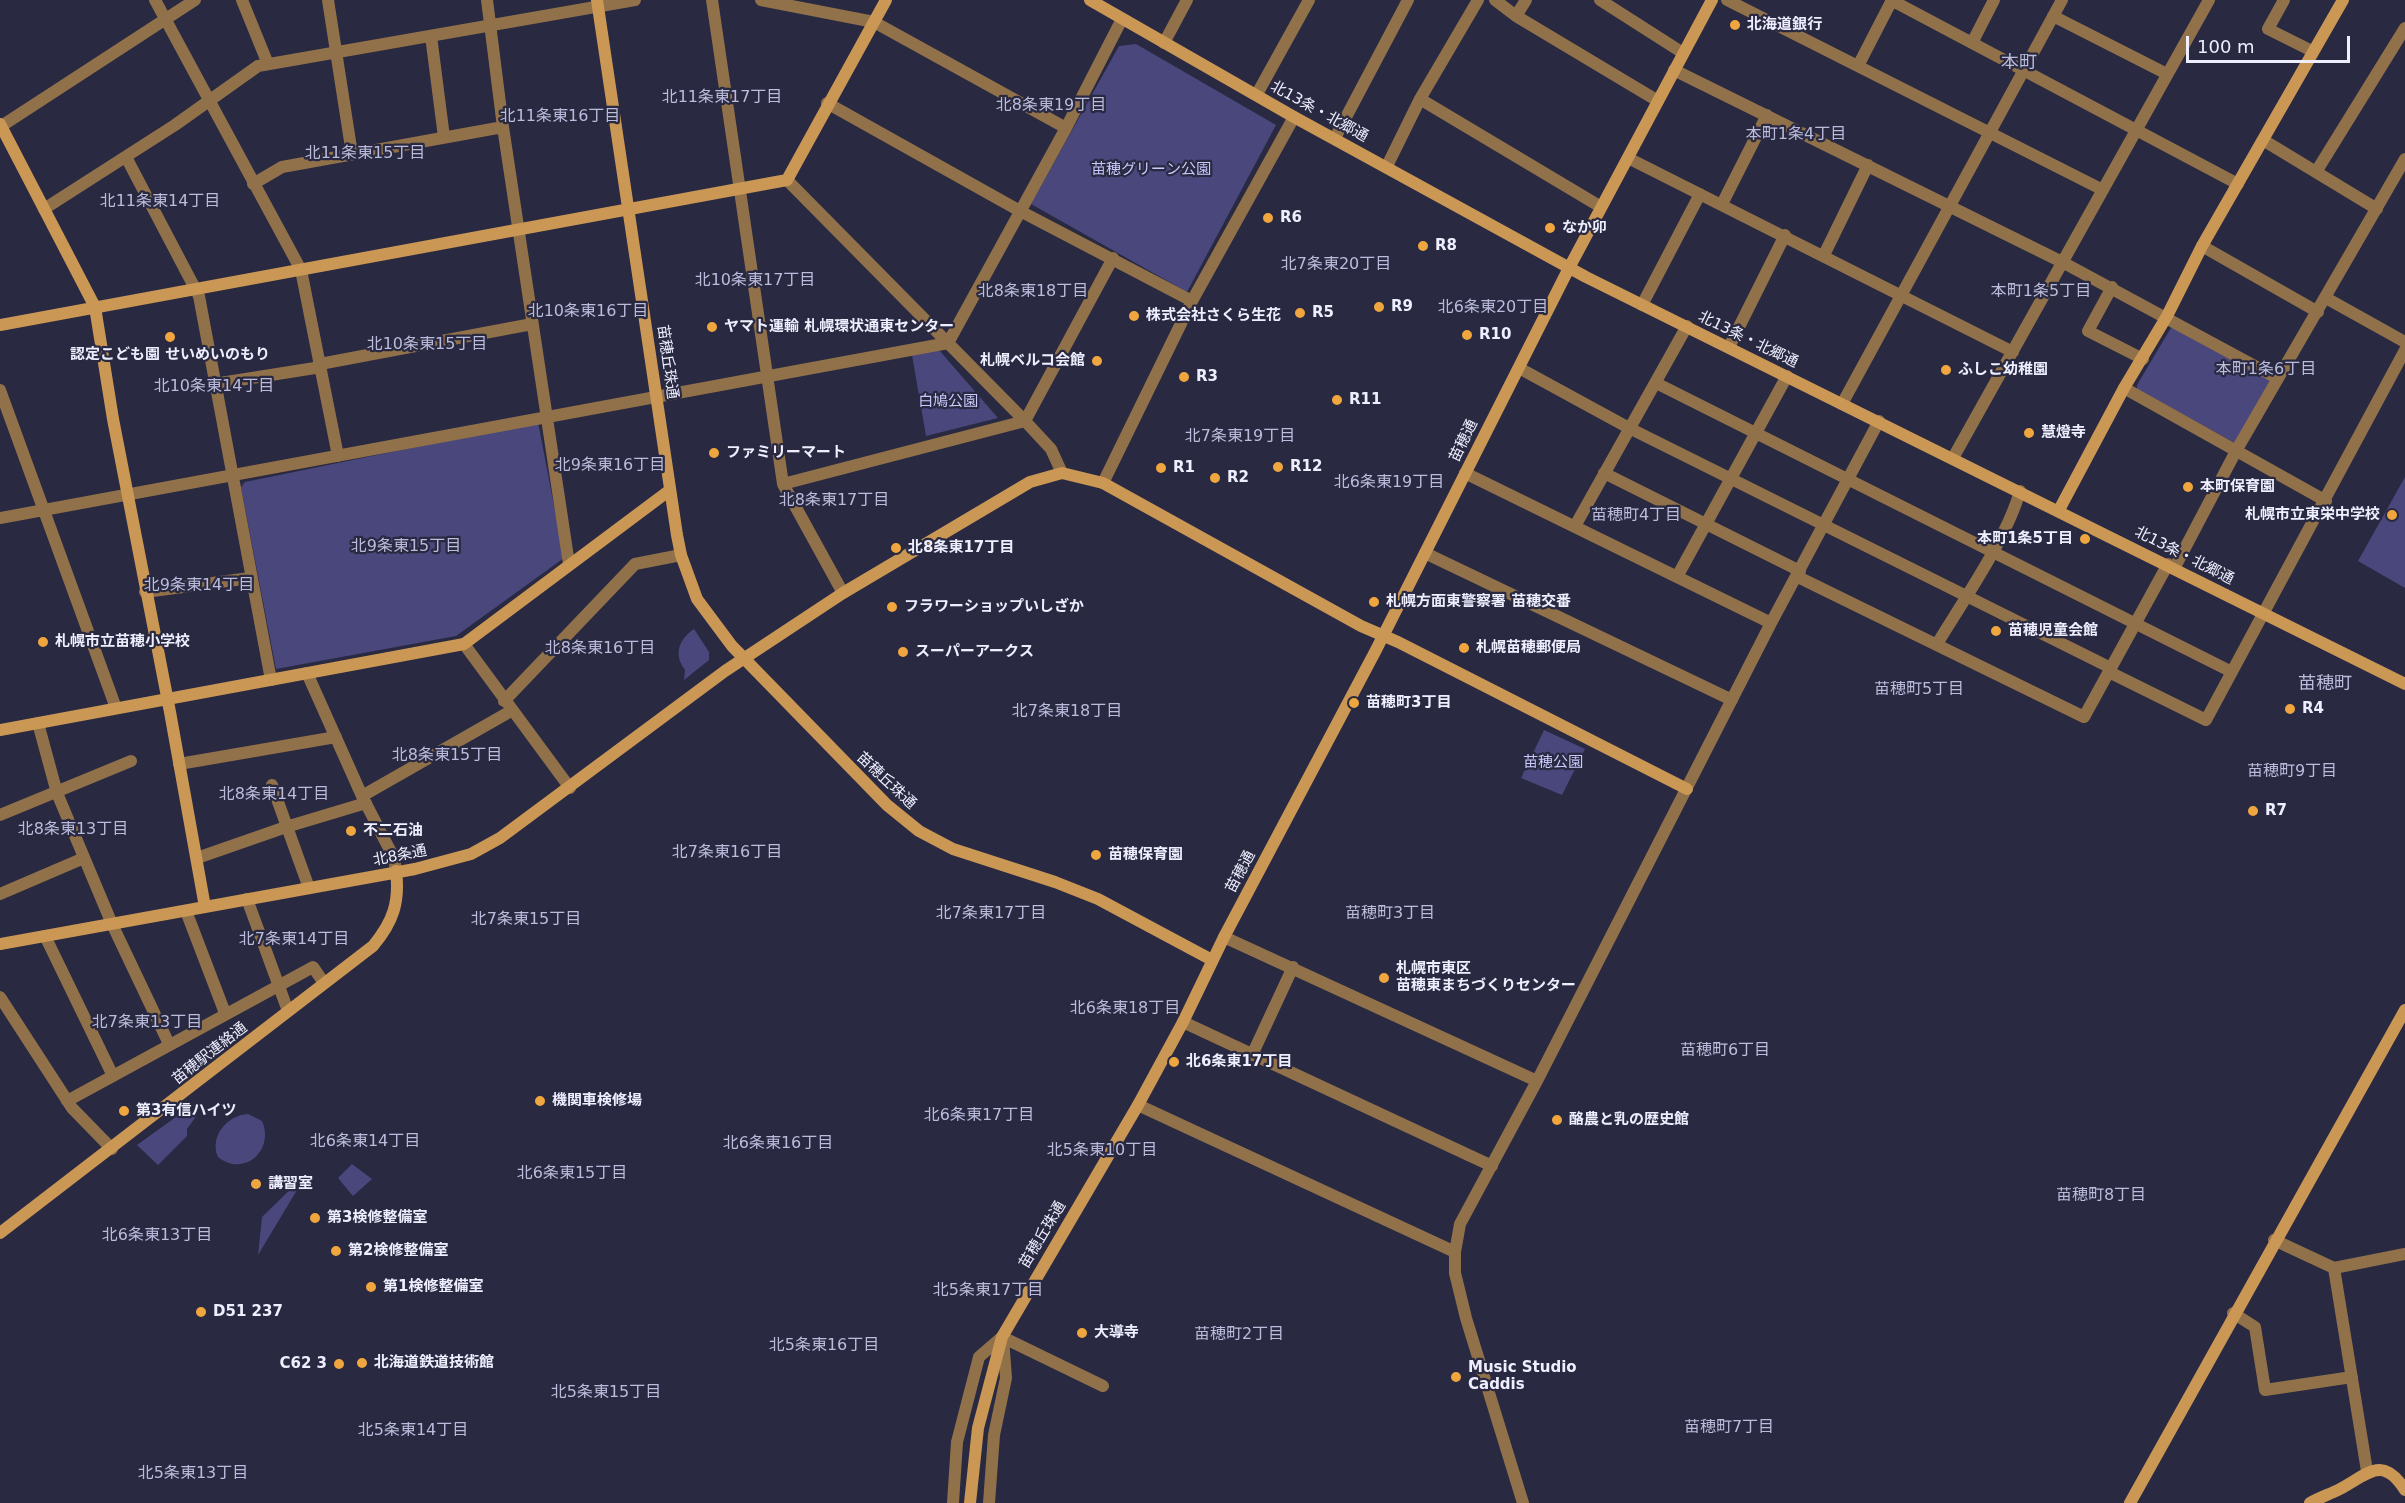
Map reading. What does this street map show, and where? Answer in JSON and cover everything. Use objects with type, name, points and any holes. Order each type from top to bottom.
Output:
[{"type":"street","points":[[155,0],[301,270],[338,456]]},
{"type":"street","points":[[195,0],[0,126],[95,307],[113,419],[129,494],[145,592],[167,698],[205,908]]},
{"type":"street","points":[[242,0],[268,64]]},
{"type":"street","points":[[328,0],[352,154]]},
{"type":"street","points":[[487,0],[503,126],[569,564]]},
{"type":"street","points":[[44,209],[210,101],[258,66],[490,26],[598,3],[635,0]]},
{"type":"street","points":[[712,0],[765,377],[783,484],[843,593]]},
{"type":"street","points":[[761,0],[874,22],[1066,128]]},
{"type":"street","points":[[787,180],[827,103],[886,0]]},
{"type":"street","name":"北13条・北郷通","points":[[1090,0],[1294,117],[1387,166],[1569,268],[2020,490],[2405,684]]},
{"type":"street","points":[[1164,43],[1187,0]]},
{"type":"street","points":[[1257,94],[1309,0]]},
{"type":"street","points":[[1335,138],[1408,0]]},
{"type":"street","points":[[1387,166],[1420,99],[1478,0]]},
{"type":"street","points":[[1495,0],[1516,16],[1658,101]]},
{"type":"street","points":[[1516,16],[1526,0]]},
{"type":"street","points":[[1600,0],[1683,53]]},
{"type":"street","name":"苗穂通","points":[[1212,960],[1376,650],[1381,636],[1569,268],[1712,0]]},
{"type":"street","points":[[1727,0],[2103,190]]},
{"type":"street","points":[[1858,66],[1891,0],[2238,184]]},
{"type":"street","points":[[1972,41],[1994,0]]},
{"type":"street","points":[[1842,404],[2062,0]]},
{"type":"street","points":[[1953,458],[2064,263],[2208,0]]},
{"type":"street","points":[[2284,0],[2268,29],[2312,51]]},
{"type":"street","points":[[2059,510],[2124,388],[2167,316],[2202,246],[2343,0]]},
{"type":"street","name":"苗穂丘珠通","points":[[598,3],[670,490],[681,555],[698,598],[732,646],[887,805],[919,831],[953,849],[1055,882],[1098,899],[1212,960],[1183,1022],[1138,1105],[1002,1337],[978,1428],[970,1503]]},
{"type":"street","points":[[2053,16],[2167,74]]},
{"type":"street","points":[[948,343],[1066,128],[1122,19]]},
{"type":"street","points":[[2316,172],[2405,28]]},
{"type":"street","points":[[430,36],[444,137]]},
{"type":"street","points":[[1674,70],[1767,114],[2112,287],[2277,378]]},
{"type":"street","points":[[1420,99],[1601,207]]},
{"type":"street","points":[[827,103],[1020,211],[1192,301]]},
{"type":"street","points":[[1722,204],[1767,114]]},
{"type":"street","points":[[1103,483],[1192,301],[1294,117]]},
{"type":"street","points":[[253,184],[282,167],[503,126]]},
{"type":"street","points":[[2263,140],[2377,209]]},
{"type":"street","points":[[126,157],[199,296],[250,578],[271,680]]},
{"type":"street","points":[[1628,158],[1785,235],[2013,352]]},
{"type":"street","points":[[1604,473],[1937,645],[2084,717],[2405,159]]},
{"type":"street","points":[[1824,255],[1868,165]]},
{"type":"street","points":[[0,325],[787,180]]},
{"type":"street","points":[[787,180],[1025,421],[1051,449],[1062,473],[1103,483],[1381,636],[1398,642],[1687,789]]},
{"type":"street","points":[[1642,305],[1700,194]]},
{"type":"street","points":[[1729,347],[1785,235]]},
{"type":"street","points":[[2202,246],[2318,312]]},
{"type":"street","points":[[783,484],[1025,421],[1113,258]]},
{"type":"street","points":[[2112,287],[2088,331],[2143,359]]},
{"type":"street","points":[[2325,298],[2405,342]]},
{"type":"street","points":[[214,384],[315,368],[320,364],[532,324]]},
{"type":"street","points":[[1575,526],[1687,326]]},
{"type":"street","points":[[0,518],[948,343]]},
{"type":"street","points":[[1519,368],[1629,428],[1966,595],[2206,720],[2326,501],[2405,350]]},
{"type":"street","points":[[1678,575],[1787,376]]},
{"type":"street","points":[[1656,383],[2232,672]]},
{"type":"street","points":[[2124,388],[2326,501]]},
{"type":"street","points":[[0,391],[116,708]]},
{"type":"street","points":[[1523,1503],[1466,1318],[1455,1273],[1455,1252],[1460,1224],[1537,1081],[1732,700],[1879,421]]},
{"type":"street","points":[[1465,472],[1772,623]]},
{"type":"street","name":"北8条通","points":[[1,941],[45,936],[205,908],[471,854],[500,838],[570,788],[725,671],[843,593],[1030,482],[1062,473]]},
{"type":"street","points":[[0,730],[464,644],[670,490]]},
{"type":"street","points":[[1937,645],[2015,506],[2020,490]]},
{"type":"street","points":[[1425,553],[1732,700]]},
{"type":"street","points":[[197,858],[364,799],[507,706],[635,564],[681,555]]},
{"type":"street","points":[[145,592],[250,578]]},
{"type":"street","points":[[464,644],[507,706],[570,788]]},
{"type":"street","points":[[308,673],[364,799],[394,858],[396,871]]},
{"type":"street","points":[[38,723],[57,793],[112,924],[169,1044]]},
{"type":"street","points":[[179,764],[336,737]]},
{"type":"street","points":[[0,815],[131,761]]},
{"type":"street","points":[[272,785],[309,888]]},
{"type":"street","points":[[0,894],[84,858]]},
{"type":"street","name":"苗穂駅連絡通","points":[[0,1233],[373,946],[382,935],[397,905],[399,892],[396,871]]},
{"type":"street","points":[[248,900],[288,1011]]},
{"type":"street","points":[[186,911],[225,1013]]},
{"type":"street","points":[[45,936],[113,1076]]},
{"type":"street","points":[[1224,937],[1537,1081]]},
{"type":"street","points":[[67,1101],[313,967],[324,983]]},
{"type":"street","points":[[1252,1054],[1293,967]]},
{"type":"street","points":[[0,997],[67,1101],[112,1149]]},
{"type":"street","points":[[2130,1503],[2274,1240],[2405,1010]]},
{"type":"street","points":[[1183,1022],[1492,1166]]},
{"type":"street","points":[[1138,1105],[1455,1252]]},
{"type":"street","points":[[2274,1240],[2334,1268],[2405,1254]]},
{"type":"street","points":[[2334,1268],[2367,1471]]},
{"type":"street","points":[[2234,1313],[2255,1327],[2265,1390],[2352,1377]]},
{"type":"street","points":[[1002,1337],[1103,1386]]},
{"type":"street","points":[[953,1503],[957,1442],[976,1367],[979,1357],[1002,1337]]},
{"type":"street","points":[[989,1503],[994,1435],[1006,1377],[1002,1337]]},
{"type":"street","points":[[2310,1503],[2341,1489],[2367,1471],[2388,1472],[2397,1478],[2405,1490]]},
{"type":"green space","name":"苗穂グリーン公園","points":[[1136,44],[1276,125],[1187,292],[1031,204],[1119,46]]},
{"type":"green space","points":[[2172,326],[2270,379],[2270,384],[2235,443],[2137,389],[2137,385]]},
{"type":"green space","name":"白鳩公園","points":[[939,350],[998,418],[926,436],[912,355]]},
{"type":"green space","points":[[538,422],[564,558],[456,636],[276,669],[241,487],[245,482]]},
{"type":"green space","name":"札幌市立東栄中学校","points":[[2405,477],[2405,588],[2358,561]]},
{"type":"green space","points":[[694,629],[709,652],[709,660],[684,680],[685,670],[679,658],[679,647]]},
{"type":"green space","name":"苗穂公園","points":[[1544,730],[1585,749],[1562,795],[1521,778]]},
{"type":"green space","points":[[187,1109],[197,1115],[187,1129],[187,1136],[158,1165],[137,1145]]},
{"type":"green space","points":[[248,1114],[262,1121],[265,1132],[261,1151],[247,1162],[228,1163],[218,1157],[216,1142],[218,1135],[233,1118]]},
{"type":"green space","points":[[352,1164],[372,1179],[353,1196],[338,1178]]},
{"type":"green space","points":[[302,1178],[303,1180],[258,1255],[262,1217]]},
{"type":"place","name":"北海道銀行","points":[[1735,25]]},
{"type":"place","name":"R6","points":[[1268,218]]},
{"type":"place","name":"なか卯","points":[[1550,228]]},
{"type":"place","name":"R8","points":[[1423,246]]},
{"type":"place","name":"R9","points":[[1379,307]]},
{"type":"place","name":"R5","points":[[1300,313]]},
{"type":"place","name":"株式会社さくら生花","points":[[1134,316]]},
{"type":"place","name":"ヤマト運輸 札幌環状通東センター","points":[[712,327]]},
{"type":"place","name":"R10","points":[[1467,335]]},
{"type":"place","name":"認定こども園 せいめいのもり","points":[[170,337]]},
{"type":"place","name":"札幌ベルコ会館","points":[[1097,361]]},
{"type":"place","name":"ふしこ幼稚園","points":[[1946,370]]},
{"type":"place","name":"R3","points":[[1184,377]]},
{"type":"place","name":"R11","points":[[1337,400]]},
{"type":"place","name":"慧燈寺","points":[[2029,433]]},
{"type":"place","name":"ファミリーマート","points":[[714,453]]},
{"type":"place","name":"R12","points":[[1278,467]]},
{"type":"place","name":"R1","points":[[1161,468]]},
{"type":"place","name":"R2","points":[[1215,478]]},
{"type":"place","name":"本町保育園","points":[[2188,487]]},
{"type":"place","name":"札幌市立東栄中学校","points":[[2392,515]]},
{"type":"place","name":"本町1条5丁目","points":[[2085,539]]},
{"type":"place","name":"北8条東17丁目","points":[[896,548]]},
{"type":"place","name":"札幌方面東警察署 苗穂交番","points":[[1374,602]]},
{"type":"place","name":"フラワーショップいしざか","points":[[892,607]]},
{"type":"place","name":"苗穂児童会館","points":[[1996,631]]},
{"type":"place","name":"札幌市立苗穂小学校","points":[[43,642]]},
{"type":"place","name":"札幌苗穂郵便局","points":[[1464,648]]},
{"type":"place","name":"スーパーアークス","points":[[903,652]]},
{"type":"place","name":"苗穂町3丁目","points":[[1354,703]]},
{"type":"place","name":"R4","points":[[2290,709]]},
{"type":"place","name":"R7","points":[[2253,811]]},
{"type":"place","name":"不二石油","points":[[351,831]]},
{"type":"place","name":"苗穂保育園","points":[[1096,855]]},
{"type":"place","name":"札幌市東区 苗穂東まちづくりセンター","points":[[1384,978]]},
{"type":"place","name":"北6条東17丁目","points":[[1174,1062]]},
{"type":"place","name":"機関車検修場","points":[[540,1101]]},
{"type":"place","name":"第3有信ハイツ","points":[[124,1111]]},
{"type":"place","name":"酪農と乳の歴史館","points":[[1557,1120]]},
{"type":"place","name":"講習室","points":[[256,1184]]},
{"type":"place","name":"第3検修整備室","points":[[315,1218]]},
{"type":"place","name":"第2検修整備室","points":[[336,1251]]},
{"type":"place","name":"第1検修整備室","points":[[371,1287]]},
{"type":"place","name":"D51 237","points":[[201,1312]]},
{"type":"place","name":"大導寺","points":[[1082,1333]]},
{"type":"place","name":"北海道鉄道技術館","points":[[362,1363]]},
{"type":"place","name":"C62 3","points":[[339,1364]]},
{"type":"place","name":"Music Studio Caddis","points":[[1456,1377]]},
{"type":"district","name":"本町","points":[[2019,63]]},
{"type":"district","name":"北11条東17丁目","points":[[722,98]]},
{"type":"district","name":"北8条東19丁目","points":[[1051,106]]},
{"type":"district","name":"北11条東16丁目","points":[[560,117]]},
{"type":"district","name":"本町1条4丁目","points":[[1796,135]]},
{"type":"district","name":"北11条東15丁目","points":[[365,154]]},
{"type":"district","name":"北11条東14丁目","points":[[160,202]]},
{"type":"district","name":"北7条東20丁目","points":[[1336,265]]},
{"type":"district","name":"北10条東17丁目","points":[[755,281]]},
{"type":"district","name":"北8条東18丁目","points":[[1033,292]]},
{"type":"district","name":"本町1条5丁目","points":[[2041,292]]},
{"type":"district","name":"北6条東20丁目","points":[[1493,308]]},
{"type":"district","name":"北10条東16丁目","points":[[588,312]]},
{"type":"district","name":"北10条東15丁目","points":[[427,345]]},
{"type":"district","name":"本町1条6丁目","points":[[2266,370]]},
{"type":"district","name":"北10条東14丁目","points":[[214,387]]},
{"type":"district","name":"北7条東19丁目","points":[[1240,437]]},
{"type":"district","name":"北9条東16丁目","points":[[610,466]]},
{"type":"district","name":"北6条東19丁目","points":[[1389,483]]},
{"type":"district","name":"北8条東17丁目","points":[[834,501]]},
{"type":"district","name":"苗穂町4丁目","points":[[1636,516]]},
{"type":"district","name":"北9条東15丁目","points":[[406,547]]},
{"type":"district","name":"北9条東14丁目","points":[[199,586]]},
{"type":"district","name":"北8条東16丁目","points":[[600,649]]},
{"type":"district","name":"苗穂町","points":[[2325,684]]},
{"type":"district","name":"苗穂町5丁目","points":[[1919,690]]},
{"type":"district","name":"北7条東18丁目","points":[[1067,712]]},
{"type":"district","name":"北8条東15丁目","points":[[447,756]]},
{"type":"district","name":"苗穂町9丁目","points":[[2292,772]]},
{"type":"district","name":"北8条東14丁目","points":[[274,795]]},
{"type":"district","name":"北8条東13丁目","points":[[73,830]]},
{"type":"district","name":"北7条東16丁目","points":[[727,853]]},
{"type":"district","name":"北7条東17丁目","points":[[991,914]]},
{"type":"district","name":"苗穂町3丁目","points":[[1390,914]]},
{"type":"district","name":"北7条東15丁目","points":[[526,920]]},
{"type":"district","name":"北7条東14丁目","points":[[294,940]]},
{"type":"district","name":"北6条東18丁目","points":[[1125,1009]]},
{"type":"district","name":"北7条東13丁目","points":[[147,1023]]},
{"type":"district","name":"苗穂町6丁目","points":[[1725,1051]]},
{"type":"district","name":"北6条東17丁目","points":[[979,1116]]},
{"type":"district","name":"北6条東14丁目","points":[[365,1142]]},
{"type":"district","name":"北6条東16丁目","points":[[778,1144]]},
{"type":"district","name":"北5条東10丁目","points":[[1102,1151]]},
{"type":"district","name":"北6条東15丁目","points":[[572,1174]]},
{"type":"district","name":"苗穂町8丁目","points":[[2101,1196]]},
{"type":"district","name":"北6条東13丁目","points":[[157,1236]]},
{"type":"district","name":"北5条東17丁目","points":[[988,1291]]},
{"type":"district","name":"苗穂町2丁目","points":[[1239,1335]]},
{"type":"district","name":"北5条東16丁目","points":[[824,1346]]},
{"type":"district","name":"北5条東15丁目","points":[[606,1393]]},
{"type":"district","name":"苗穂町7丁目","points":[[1729,1428]]},
{"type":"district","name":"北5条東14丁目","points":[[413,1431]]},
{"type":"district","name":"北5条東13丁目","points":[[193,1474]]}]
